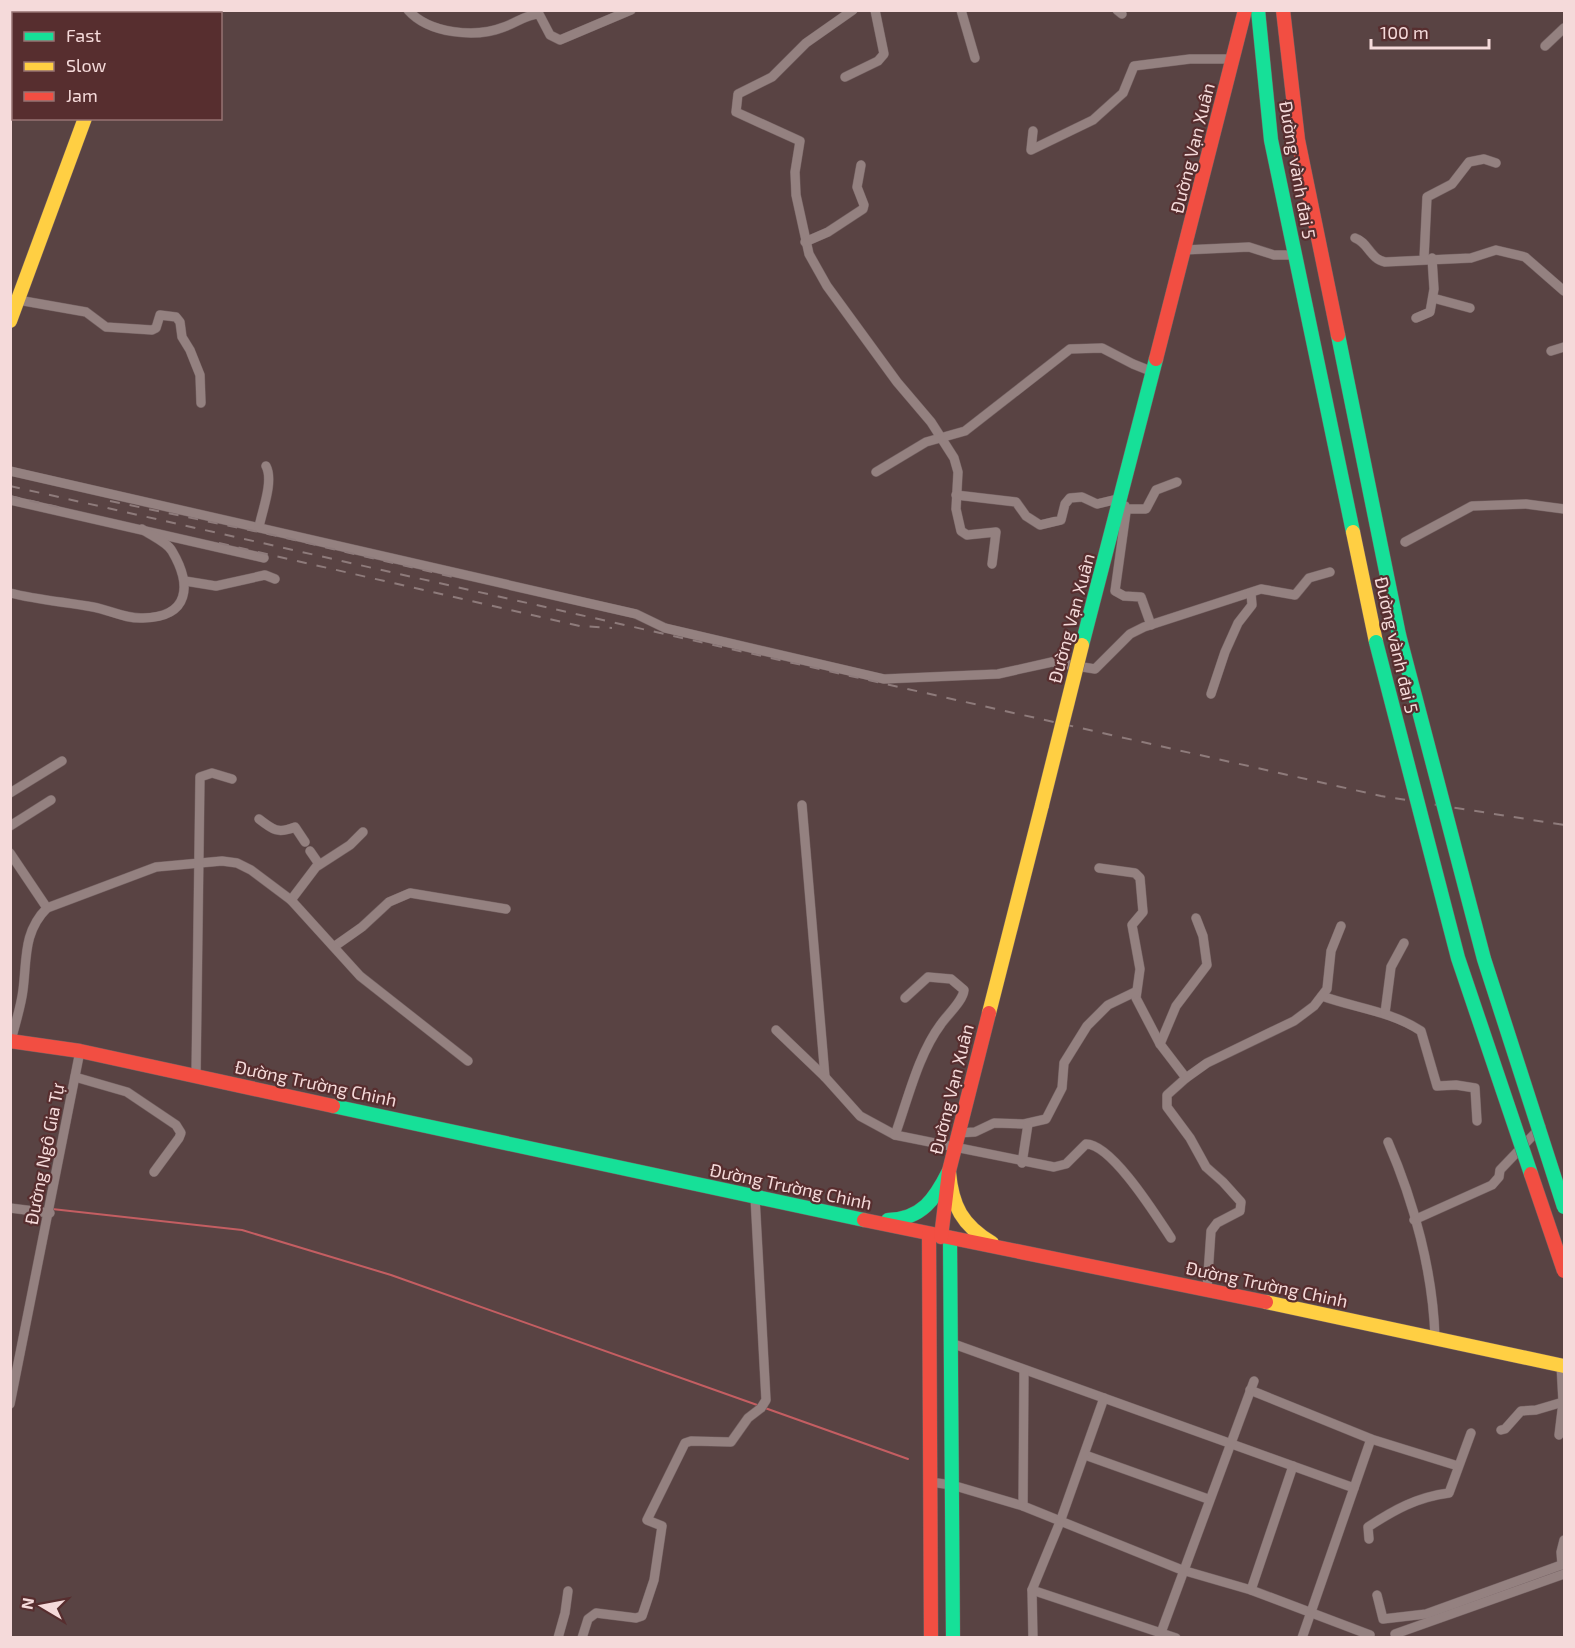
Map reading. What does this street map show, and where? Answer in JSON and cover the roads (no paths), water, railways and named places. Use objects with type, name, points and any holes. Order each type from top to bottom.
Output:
[{"type":"main road","name":"Đường Vạn Xuân","points":[[931,1638],[930,1482],[940,1237],[948,1172],[1082,645],[1124,504],[1153,372],[1245,10]]},
{"type":"main road","name":"Đường vành đai 5","points":[[1258,10],[1271,140],[1376,642],[1458,958],[1564,1271]]},
{"type":"main road","name":"Đường vành đai 5","points":[[1282,10],[1298,140],[1400,635],[1484,959],[1564,1207]]},
{"type":"main road","points":[[10,321],[84,120]]},
{"type":"main road","name":"Đường Trường Chinh","points":[[11,1041],[80,1051],[940,1237],[1207,1289],[1563,1366]]},
{"type":"main road","points":[[859,1218],[895,1220],[916,1216],[936,1198],[948,1172]]},
{"type":"main road","points":[[948,1172],[953,1206],[959,1217],[971,1230],[1005,1249]]},
{"type":"main road","name":"Đường Vạn Xuân","points":[[940,1237],[951,1343],[953,1638]]},
{"type":"street","points":[[408,10],[422,22],[470,34],[500,29],[535,12],[543,17],[550,35],[560,40],[631,10]]},
{"type":"street","points":[[853,10],[806,43],[771,77],[741,91],[737,97],[736,108],[739,114],[800,141],[795,183],[805,242],[826,286],[941,438],[957,464],[956,509],[963,534],[996,532],[992,564]]},
{"type":"street","points":[[845,77],[878,61],[884,54],[875,10]]},
{"type":"street","points":[[961,10],[975,58]]},
{"type":"street","points":[[1545,46],[1564,28]]},
{"type":"street","points":[[1033,130],[1031,150],[1094,120],[1123,93],[1134,66],[1190,59],[1233,59]]},
{"type":"street","points":[[1416,318],[1430,312],[1433,298],[1428,258],[1426,197],[1452,184],[1469,162],[1484,159],[1496,163]]},
{"type":"street","points":[[805,242],[828,232],[863,209],[864,205],[857,187],[861,165]]},
{"type":"street","points":[[1355,238],[1361,241],[1380,261],[1471,258],[1496,250],[1510,252],[1535,263],[1551,281],[1564,291]]},
{"type":"street","points":[[1184,250],[1249,247],[1274,255],[1291,255]]},
{"type":"street","points":[[1433,298],[1470,308]]},
{"type":"street","points":[[18,300],[86,312],[106,327],[149,331],[156,328],[160,315],[176,317],[180,322],[182,338],[190,350],[200,375],[201,403]]},
{"type":"street","points":[[1551,351],[1564,347]]},
{"type":"street","points":[[876,472],[926,442],[965,431],[1070,349],[1102,348],[1153,372]]},
{"type":"street","points":[[259,527],[267,490],[266,466]]},
{"type":"street","points":[[10,471],[636,614],[665,628],[884,679],[998,674],[1052,662],[1095,669],[1130,634],[1151,625],[1265,589],[1283,595],[1294,595],[1309,578],[1330,572]]},
{"type":"street","points":[[956,495],[1016,502],[1026,516],[1040,525],[1061,520],[1065,504],[1070,498],[1082,497],[1097,504],[1124,504],[1146,509],[1156,490],[1176,482]]},
{"type":"street","points":[[10,500],[264,558]]},
{"type":"street","points":[[1124,504],[1115,591],[1124,596],[1141,597],[1151,625]]},
{"type":"street","points":[[1405,542],[1472,507],[1526,504],[1564,509]]},
{"type":"street","points":[[10,593],[145,618],[174,609],[185,595],[185,581],[172,550],[142,530]]},
{"type":"street","points":[[185,581],[216,586],[264,575],[275,579]]},
{"type":"street","points":[[1211,694],[1225,652],[1238,623],[1252,605],[1251,592]]},
{"type":"street","points":[[10,793],[62,761]]},
{"type":"street","points":[[196,1076],[200,777],[203,774],[212,773],[232,779]]},
{"type":"street","points":[[10,826],[51,800]]},
{"type":"street","points":[[802,805],[825,1077]]},
{"type":"street","points":[[260,819],[273,831],[286,831],[295,827],[305,842]]},
{"type":"street","points":[[291,900],[319,864],[350,844],[363,832]]},
{"type":"street","points":[[310,851],[319,864]]},
{"type":"street","points":[[10,853],[47,908]]},
{"type":"street","points":[[11,1041],[23,988],[27,942],[36,919],[47,908],[156,867],[200,862],[237,864],[251,870],[291,900],[335,945],[346,962],[368,982],[468,1061]]},
{"type":"street","points":[[1099,868],[1135,873],[1140,878],[1143,912],[1132,925],[1140,969],[1135,992],[1160,1044],[1186,1078]]},
{"type":"street","points":[[335,945],[362,927],[389,902],[410,892],[506,909]]},
{"type":"street","points":[[1160,1044],[1176,1006],[1207,965],[1203,936],[1196,918]]},
{"type":"street","points":[[1207,1289],[1211,1231],[1217,1223],[1237,1214],[1241,1207],[1236,1194],[1206,1167],[1190,1138],[1167,1107],[1167,1095],[1207,1063],[1294,1021],[1322,996],[1327,989],[1331,951],[1341,926]]},
{"type":"street","points":[[1385,1013],[1391,967],[1404,943]]},
{"type":"street","points":[[895,1135],[915,1077],[938,1029],[961,999],[964,990],[951,979],[928,977],[905,998]]},
{"type":"street","points":[[958,1133],[975,1132],[994,1123],[1028,1124],[1046,1119],[1062,1088],[1064,1063],[1097,1013],[1135,992]]},
{"type":"street","points":[[1322,996],[1354,1008],[1385,1013],[1417,1028],[1424,1035],[1437,1086],[1456,1084],[1475,1088],[1477,1121]]},
{"type":"street","points":[[776,1030],[825,1077],[860,1116],[895,1135],[1022,1163],[1061,1167],[1086,1144],[1100,1148],[1147,1201],[1171,1238]]},
{"type":"street","name":"Đường Ngô Gia Tự","points":[[10,1404],[50,1213],[80,1051]]},
{"type":"street","points":[[75,1077],[128,1092],[176,1125],[181,1133],[179,1138],[154,1172]]},
{"type":"street","points":[[1022,1163],[1028,1124]]},
{"type":"street","points":[[1414,1220],[1491,1185],[1499,1177],[1500,1170],[1544,1124]]},
{"type":"street","points":[[1388,1142],[1406,1182],[1434,1307],[1436,1338]]},
{"type":"street","points":[[582,1638],[588,1619],[596,1613],[636,1618],[642,1616],[654,1580],[662,1526],[646,1520],[680,1449],[692,1441],[731,1442],[748,1418],[762,1406],[766,1396],[755,1197]]},
{"type":"street","points":[[10,1208],[50,1213]]},
{"type":"street","points":[[951,1343],[1354,1488]]},
{"type":"street","points":[[10,1353],[21,1356]]},
{"type":"street","points":[[1559,1435],[1563,1402],[1563,1366]]},
{"type":"street","points":[[1023,1506],[1024,1371]]},
{"type":"street","points":[[1160,1635],[1208,1499],[1252,1385],[1371,1439],[1458,1466]]},
{"type":"street","points":[[1033,1638],[1032,1590],[1060,1522],[1104,1398]]},
{"type":"street","points":[[1500,1430],[1505,1429],[1521,1411],[1536,1410],[1563,1402]]},
{"type":"street","points":[[1369,1539],[1368,1527],[1385,1515],[1413,1500],[1449,1493],[1471,1433]]},
{"type":"street","points":[[1302,1638],[1371,1439]]},
{"type":"street","points":[[1085,1455],[1208,1499]]},
{"type":"street","points":[[1251,1590],[1293,1466]]},
{"type":"street","points":[[930,1482],[952,1485],[1023,1506],[1182,1570],[1251,1590],[1370,1635],[1369,1638]]},
{"type":"street","points":[[1564,1540],[1561,1552],[1564,1568]]},
{"type":"street","points":[[1377,1595],[1383,1619],[1414,1617],[1564,1568]]},
{"type":"street","points":[[1395,1634],[1564,1568]]},
{"type":"street","points":[[1032,1590],[1160,1635],[1176,1638]]},
{"type":"street","points":[[558,1638],[566,1613],[568,1591]]},
{"type":"street","points":[[1412,1627],[1415,1638]]},
{"type":"waterway","points":[[52,1209],[242,1230],[391,1275],[760,1406]]},
{"type":"waterway","points":[[765,1408],[908,1459]]},
{"type":"railway","points":[[10,486],[1381,796],[1564,825]]},
{"type":"railway","points":[[10,496],[67,509]]},
{"type":"railway","points":[[110,501],[273,535],[453,577]]},
{"type":"railway","points":[[219,543],[580,626],[612,628]]}]
